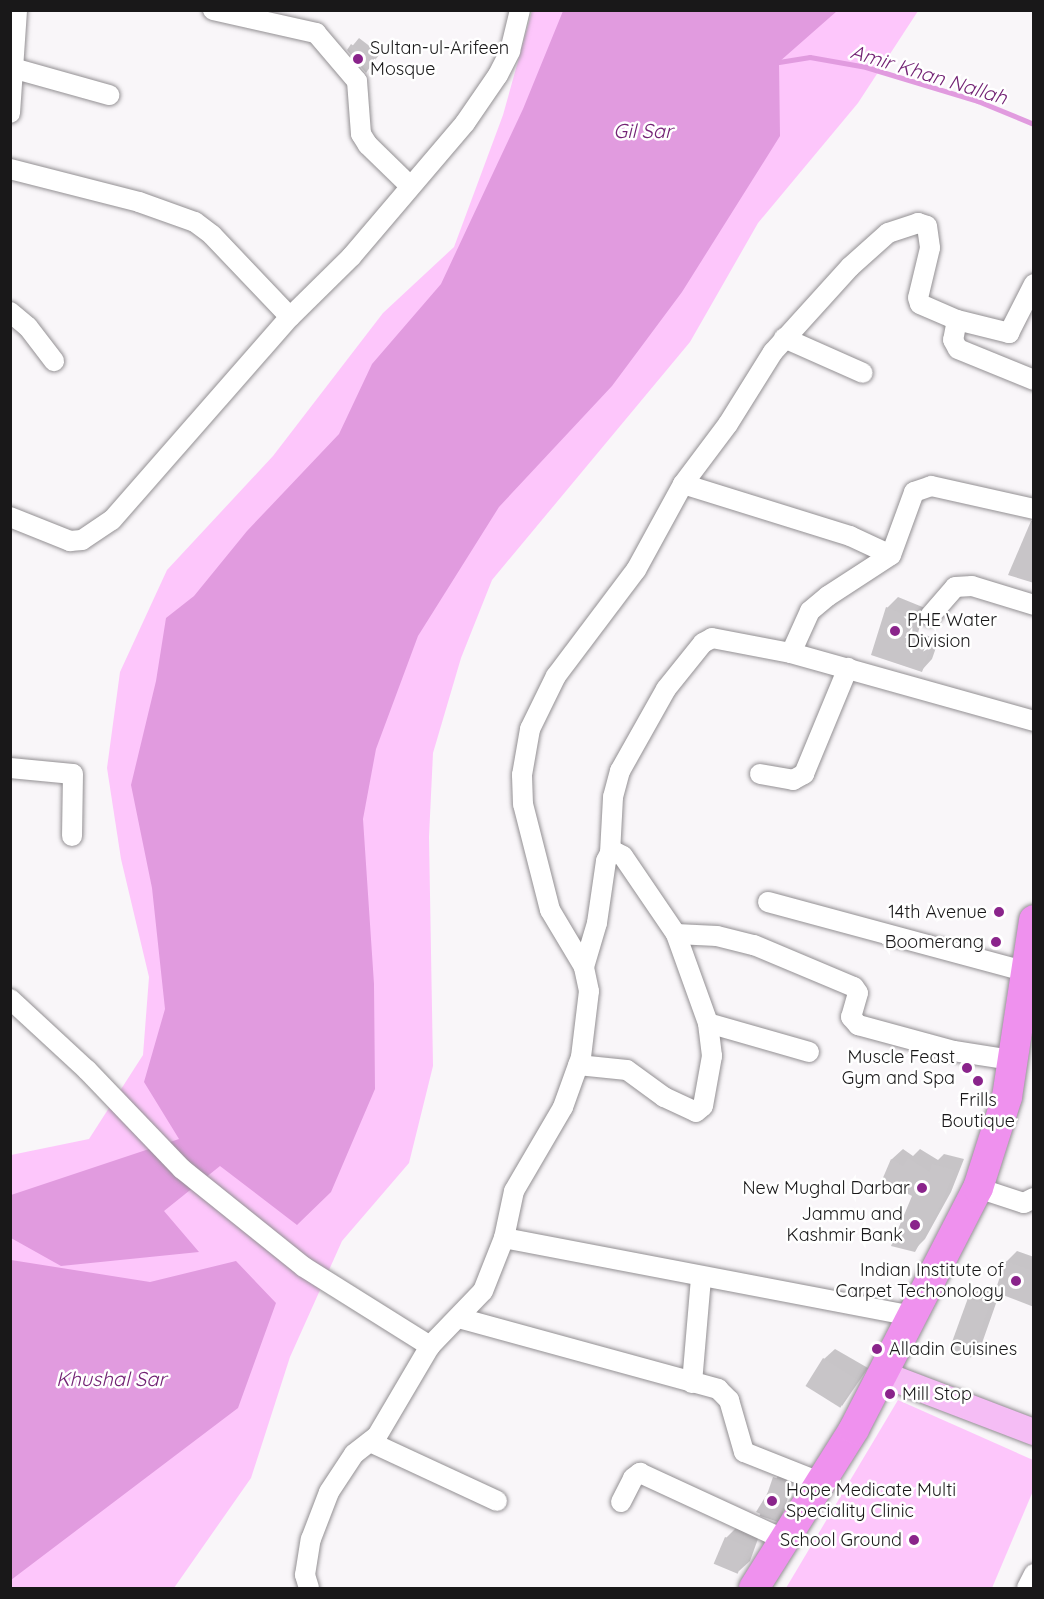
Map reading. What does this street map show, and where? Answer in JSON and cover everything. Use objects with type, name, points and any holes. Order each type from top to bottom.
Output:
[{"type":"highway","points":[[754,1588],[822,1483],[913,1316],[978,1188],[1001,1123],[1030,972],[1034,920]]},
{"type":"main road","points":[[882,1374],[1034,1432]]},
{"type":"street","points":[[10,113],[16,69],[17,10]]},
{"type":"street","points":[[213,10],[245,20],[304,19],[357,81],[361,134],[410,186]]},
{"type":"street","points":[[16,519],[70,542],[94,533],[112,520],[290,317],[351,257],[483,100],[510,51],[520,10]]},
{"type":"street","points":[[16,69],[109,95]]},
{"type":"street","points":[[10,169],[139,202],[195,222],[212,235],[290,317]]},
{"type":"street","points":[[584,967],[558,927],[543,891],[523,804],[524,753],[530,729],[556,676],[636,570],[683,484],[728,424],[784,338],[877,241],[900,227],[918,223],[927,226],[930,234],[920,304],[957,320],[1009,333],[1034,284]]},
{"type":"street","points":[[10,312],[28,327],[54,362]]},
{"type":"street","points":[[957,320],[958,329],[953,340],[958,349],[1034,380]]},
{"type":"street","points":[[784,338],[863,373]]},
{"type":"street","points":[[683,484],[850,536],[891,555]]},
{"type":"street","points":[[790,653],[810,611],[828,596],[891,555],[910,500],[923,488],[1034,509]]},
{"type":"street","points":[[930,616],[955,587],[972,586],[1034,605]]},
{"type":"street","points":[[309,1588],[305,1575],[316,1521],[346,1464],[385,1425],[430,1346],[483,1291],[504,1238],[514,1191],[563,1107],[578,1065],[588,1015],[584,967],[610,853],[613,797],[620,771],[666,689],[703,643],[722,637],[790,653],[1034,721]]},
{"type":"street","points":[[760,774],[793,780],[804,774],[848,668]]},
{"type":"street","points":[[10,768],[73,774],[72,836]]},
{"type":"street","points":[[578,1065],[627,1070],[664,1097],[689,1110],[701,1111],[712,1056],[708,1023],[676,934],[623,856],[610,853]]},
{"type":"street","points":[[768,902],[1030,972]]},
{"type":"street","points":[[676,934],[717,936],[754,945],[854,987],[858,993],[851,1017],[858,1025],[954,1051],[1012,1060]]},
{"type":"street","points":[[10,999],[87,1070],[175,1162],[304,1268],[430,1346]]},
{"type":"street","points":[[708,1023],[809,1052]]},
{"type":"street","points":[[978,1188],[1024,1203],[1034,1198]]},
{"type":"street","points":[[504,1238],[913,1316]]},
{"type":"street","points":[[692,1383],[701,1277]]},
{"type":"street","points":[[459,1318],[724,1394],[744,1452],[822,1483]]},
{"type":"street","points":[[370,1442],[497,1501]]},
{"type":"street","points":[[621,1502],[633,1478],[640,1473],[785,1540]]},
{"type":"street","points":[[1027,1588],[1034,1574]]},
{"type":"shaded area","points":[[532,11],[918,11],[858,103],[758,223],[690,342],[492,580],[461,658],[433,753],[429,837],[433,1066],[409,1163],[342,1241],[290,1357],[251,1478],[174,1588],[11,1588],[11,1155],[89,1139],[143,1055],[149,977],[121,859],[107,768],[120,672],[167,570],[273,456],[383,313],[454,247],[503,115]]},
{"type":"shaded area","name":"School Ground","points":[[898,1400],[1033,1460],[1033,1491],[992,1588],[786,1588]]},
{"type":"water","name":"Gil Sar","points":[[563,11],[837,11],[779,62],[780,136],[682,292],[612,386],[499,507],[418,636],[376,749],[363,819],[374,984],[375,1089],[331,1192],[297,1225],[220,1166],[164,1211],[199,1252],[61,1266],[11,1238],[11,1195],[179,1139],[144,1082],[165,1009],[152,888],[131,785],[156,681],[166,618],[194,596],[247,531],[339,434],[372,364],[441,284],[523,109]]},
{"type":"water","name":"Khushal Sar","points":[[11,1260],[150,1282],[236,1261],[276,1303],[238,1408],[11,1580]]},
{"type":"building","points":[[351,44],[374,61],[366,73],[347,50]]},
{"type":"building","points":[[1031,521],[1034,521],[1034,583],[1008,575]]},
{"type":"building","name":"PHE Water Division","points":[[886,607],[915,619],[908,643],[930,650],[922,672],[871,655]]},
{"type":"building","points":[[908,1158],[930,1172],[932,1164],[955,1170],[941,1205],[915,1252],[891,1246],[912,1196],[882,1180],[891,1159],[903,1166]]},
{"type":"building","name":"Indian Institute of Carpet Techonology","points":[[1005,1261],[1034,1271],[1034,1307],[995,1292]]},
{"type":"building","points":[[968,1298],[990,1306],[971,1358],[949,1350]]},
{"type":"building","points":[[823,1358],[858,1380],[840,1408],[806,1386]]},
{"type":"building","name":"Hope Medicate Multi Speciality Clinic","points":[[773,1477],[793,1484],[780,1523],[760,1516]]},
{"type":"building","points":[[725,1537],[749,1547],[738,1574],[714,1564]]},
{"type":"waterway","name":"Amir Khan Nallah","points":[[779,62],[810,57],[866,67],[978,101],[1034,124]]},
{"type":"place","name":"Sultan-ul-Arifeen Mosque","points":[[358,59]]},
{"type":"place","name":"PHE Water Division","points":[[895,631]]},
{"type":"place","name":"14th Avenue","points":[[999,912]]},
{"type":"place","name":"Boomerang","points":[[996,942]]},
{"type":"place","name":"Muscle Feast Gym and Spa","points":[[967,1068]]},
{"type":"place","name":"Frills Boutique","points":[[978,1081]]},
{"type":"place","name":"New Mughal Darbar","points":[[922,1188]]},
{"type":"place","name":"Jammu and Kashmir Bank","points":[[915,1225]]},
{"type":"place","name":"Indian Institute of Carpet Techonology","points":[[1016,1281]]},
{"type":"place","name":"Alladin Cuisines","points":[[877,1349]]},
{"type":"place","name":"Mill Stop","points":[[890,1394]]},
{"type":"place","name":"Hope Medicate Multi Speciality Clinic","points":[[772,1501]]},
{"type":"place","name":"School Ground","points":[[914,1540]]}]
